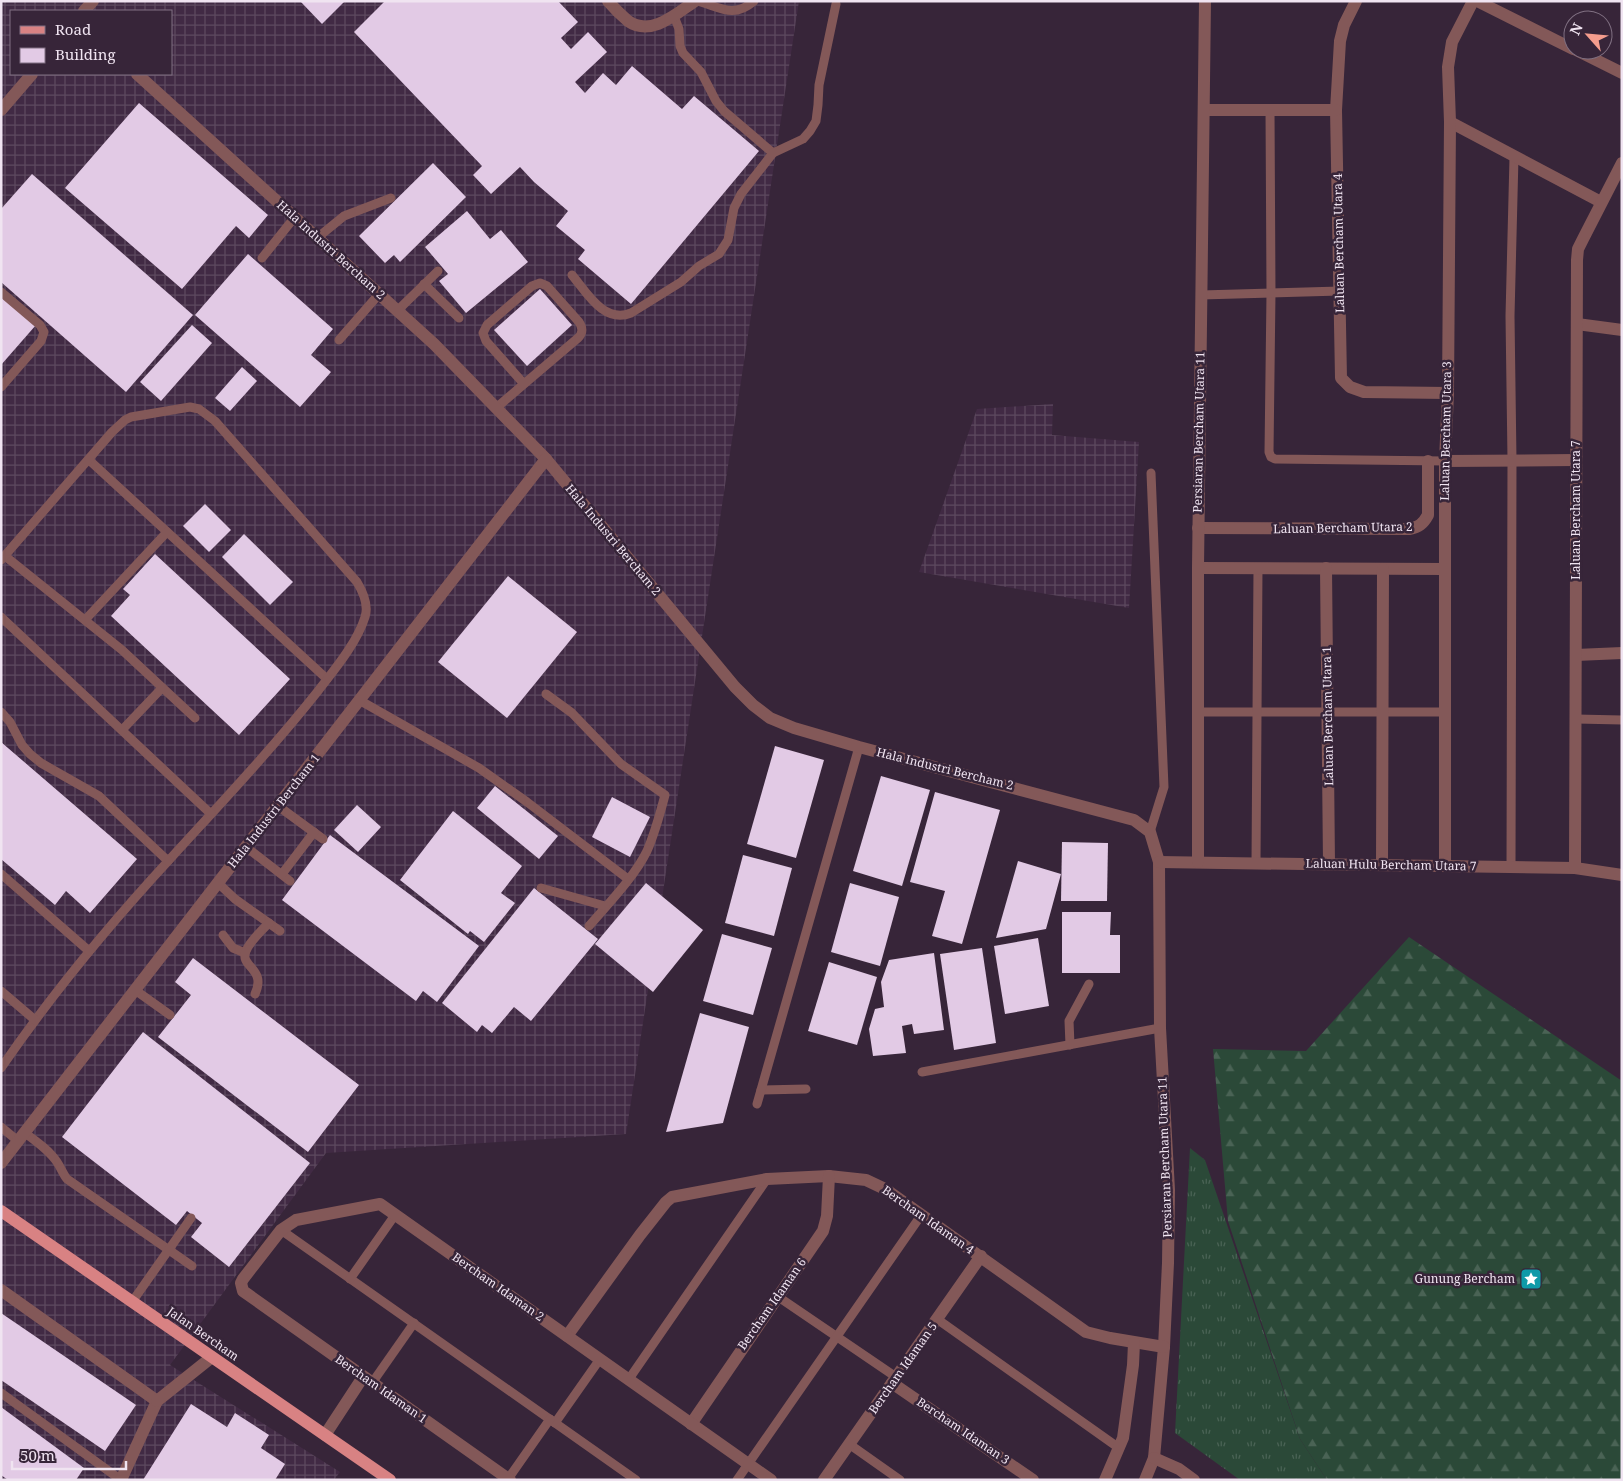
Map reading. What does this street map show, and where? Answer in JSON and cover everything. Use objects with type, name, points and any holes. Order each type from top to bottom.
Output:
[{"type":"main road","name":"Jalan Bercham","points":[[1,1211],[390,1480]]},
{"type":"street","points":[[608,1],[628,20],[636,25],[644,26],[656,25],[674,16],[696,1]]},
{"type":"street","name":"Persiaran Bercham Utara 11","points":[[1198,862],[1198,528],[1205,1]]},
{"type":"street","name":"Laluan Bercham Utara 4","points":[[1356,1],[1344,26],[1340,41],[1336,110],[1341,378],[1350,388],[1364,392],[1448,393]]},
{"type":"street","name":"Laluan Bercham Utara 3","points":[[1445,866],[1445,461],[1448,393],[1450,122],[1448,56],[1452,42],[1473,1]]},
{"type":"street","points":[[1477,1],[1563,44]]},
{"type":"street","points":[[1596,60],[1622,73]]},
{"type":"street","points":[[1,110],[31,75]]},
{"type":"street","name":"Hala Industri Bercham 2","points":[[137,75],[294,218],[380,293],[434,344],[546,460],[735,687],[753,705],[770,718],[859,747],[1134,820],[1150,832]]},
{"type":"street","points":[[1204,110],[1336,110]]},
{"type":"street","points":[[1450,122],[1601,202]]},
{"type":"street","name":"Laluan Bercham Utara 7","points":[[1575,868],[1577,260],[1578,249],[1622,163]]},
{"type":"street","points":[[1577,324],[1622,330]]},
{"type":"street","name":"Hala Industri Bercham 1","points":[[1,1163],[546,460]]},
{"type":"street","points":[[1445,461],[1576,460]]},
{"type":"street","name":"Laluan Bercham Utara 2","points":[[1198,528],[1409,529],[1418,527],[1428,515],[1428,461]]},
{"type":"street","points":[[1198,568],[1445,569]]},
{"type":"street","name":"Laluan Bercham Utara 1","points":[[1326,568],[1329,864]]},
{"type":"street","points":[[1382,865],[1383,569]]},
{"type":"street","points":[[1576,655],[1622,653]]},
{"type":"street","points":[[1150,832],[1160,862]]},
{"type":"street","name":"Persiaran Bercham Utara 11","points":[[1145,1480],[1154,1458],[1164,1347],[1168,1264],[1169,1190],[1160,1028],[1160,862]]},
{"type":"street","name":"Laluan Hulu Bercham Utara 7","points":[[1160,862],[1575,868],[1622,875]]},
{"type":"street","name":"Bercham Idaman 4","points":[[567,1336],[640,1235],[669,1199],[680,1194],[767,1179],[829,1176],[866,1180],[885,1188],[1086,1332],[1134,1343],[1164,1347]]},
{"type":"street","name":"Bercham Idaman 6","points":[[691,1424],[823,1231],[827,1216],[829,1176]]},
{"type":"street","name":"Bercham Idaman 2","points":[[251,1298],[243,1292],[241,1283],[280,1230],[296,1220],[380,1204],[771,1480]]},
{"type":"street","name":"Bercham Idaman 5","points":[[824,1480],[981,1256]]},
{"type":"street","points":[[1,1290],[157,1401]]},
{"type":"street","name":"Bercham Idaman 1","points":[[251,1298],[509,1479]]},
{"type":"street","points":[[1105,1480],[1119,1448],[1125,1426],[1134,1343]]},
{"type":"street","points":[[121,1480],[157,1401],[212,1357]]},
{"type":"street","points":[[326,1435],[368,1380]]},
{"type":"street","name":"Bercham Idaman 3","points":[[894,1380],[1033,1480]]},
{"type":"street","points":[[1154,1458],[1179,1469],[1194,1480]]},
{"type":"lane","points":[[696,1],[734,11],[741,10],[754,1]]},
{"type":"lane","points":[[572,275],[600,308],[614,316],[623,316],[631,314],[681,282],[699,266],[719,254],[728,240],[734,208],[741,194],[773,153],[803,139],[816,121],[818,85],[836,4]]},
{"type":"lane","points":[[674,16],[679,29],[680,46],[683,53],[702,72],[716,101],[724,111],[773,153]]},
{"type":"lane","points":[[1270,110],[1270,457],[1275,459],[1445,461]]},
{"type":"lane","points":[[1511,867],[1512,460],[1510,316],[1514,157]]},
{"type":"lane","points":[[317,238],[344,216],[391,198]]},
{"type":"lane","points":[[262,258],[294,218]]},
{"type":"lane","points":[[398,310],[438,271]]},
{"type":"lane","points":[[496,408],[578,338],[582,330],[582,326],[548,286],[540,283],[532,286],[487,325],[483,333],[486,341],[524,384]]},
{"type":"lane","points":[[424,284],[459,318]]},
{"type":"lane","points":[[1201,295],[1340,291]]},
{"type":"lane","points":[[1,292],[40,325],[44,332],[41,341],[1,387]]},
{"type":"lane","points":[[339,340],[380,293]]},
{"type":"lane","points":[[1,1068],[51,998],[89,952],[168,861],[284,734],[327,679],[359,632],[366,616],[366,604],[362,591],[356,582],[207,414],[199,409],[190,407],[130,417],[118,426],[3,558],[122,650],[195,718]]},
{"type":"lane","points":[[89,460],[327,679]]},
{"type":"lane","points":[[1150,832],[1164,787],[1152,473]]},
{"type":"lane","points":[[85,620],[167,532]]},
{"type":"lane","points":[[1256,863],[1258,568]]},
{"type":"lane","points":[[1,617],[211,814]]},
{"type":"lane","points":[[122,730],[162,688]]},
{"type":"lane","points":[[546,694],[572,712],[621,764],[665,795],[655,832],[647,852],[628,879],[589,926]]},
{"type":"lane","points":[[359,700],[479,768],[628,879]]},
{"type":"lane","points":[[1,712],[10,722],[22,745],[30,754],[41,763],[99,796],[168,861]]},
{"type":"lane","points":[[1199,712],[1445,712]]},
{"type":"lane","points":[[1576,719],[1622,720]]},
{"type":"lane","points":[[757,1104],[859,747]]},
{"type":"lane","points":[[278,806],[323,839]]},
{"type":"lane","points":[[282,874],[314,832]]},
{"type":"lane","points":[[246,847],[290,880]]},
{"type":"lane","points":[[1,874],[89,952]]},
{"type":"lane","points":[[218,883],[235,899],[280,931]]},
{"type":"lane","points":[[541,888],[605,906]]},
{"type":"lane","points":[[255,994],[258,988],[258,976],[244,959],[244,953],[269,923]]},
{"type":"lane","points":[[222,935],[233,948],[244,953]]},
{"type":"lane","points":[[1070,1045],[1069,1021],[1090,984]]},
{"type":"lane","points":[[135,990],[170,1015]]},
{"type":"lane","points":[[1,991],[35,1020]]},
{"type":"lane","points":[[922,1072],[1160,1028]]},
{"type":"lane","points":[[761,1090],[806,1089]]},
{"type":"lane","points":[[1,1127],[43,1148],[58,1163],[61,1172],[67,1180],[192,1266]]},
{"type":"lane","points":[[629,1379],[767,1179]]},
{"type":"lane","points":[[737,1480],[922,1214]]},
{"type":"lane","points":[[350,1279],[395,1215]]},
{"type":"lane","points":[[132,1302],[191,1218]]},
{"type":"lane","points":[[280,1230],[636,1480]]},
{"type":"lane","points":[[777,1296],[837,1336],[894,1380]]},
{"type":"lane","points":[[937,1319],[1119,1448]]},
{"type":"lane","points":[[368,1380],[414,1323]]},
{"type":"lane","points":[[509,1479],[600,1359]]},
{"type":"lane","points":[[1,1393],[121,1480]]},
{"type":"lane","points":[[849,1444],[900,1480]]},
{"type":"shaded area","points":[[1,1],[799,1],[626,1134],[326,1153],[170,1365],[340,1472],[334,1480],[1,1480]]},
{"type":"shaded area","points":[[1053,404],[1052,435],[1139,442],[1129,608],[919,572],[977,409]]},
{"type":"green space","name":"Gunung Bercham","points":[[1409,937],[1622,1081],[1622,1480],[1327,1480],[1300,1439],[1228,1221],[1213,1049],[1306,1051]]},
{"type":"green space","points":[[1190,1148],[1205,1160],[1300,1439],[1327,1480],[1240,1480],[1175,1433]]},
{"type":"building","points":[[300,1],[345,1],[322,24]]},
{"type":"building","points":[[385,1],[558,1],[578,22],[561,38],[571,49],[588,32],[607,52],[575,82],[585,93],[603,73],[616,85],[632,66],[682,109],[694,96],[759,151],[631,304],[578,259],[585,250],[556,226],[568,211],[534,182],[520,167],[491,194],[473,175],[482,166],[354,32]]},
{"type":"building","points":[[139,103],[268,215],[249,238],[236,226],[182,289],[65,188]]},
{"type":"building","points":[[433,163],[466,197],[400,262],[394,255],[385,263],[359,236]]},
{"type":"building","points":[[32,174],[193,315],[126,392],[1,282],[1,209]]},
{"type":"building","points":[[467,211],[490,239],[501,230],[528,262],[466,313],[439,281],[448,274],[425,247]]},
{"type":"building","points":[[248,254],[333,329],[311,355],[331,372],[300,407],[195,315]]},
{"type":"building","points":[[540,289],[572,325],[527,366],[494,330]]},
{"type":"building","points":[[1,294],[36,325],[1,365]]},
{"type":"building","points":[[192,325],[212,343],[161,401],[140,382]]},
{"type":"building","points":[[242,367],[257,381],[230,411],[215,398]]},
{"type":"building","points":[[205,504],[231,530],[209,552],[183,526]]},
{"type":"building","points":[[244,534],[293,582],[270,605],[222,557]]},
{"type":"building","points":[[155,554],[290,679],[239,735],[111,616],[130,595],[123,589]]},
{"type":"building","points":[[508,576],[577,632],[507,718],[438,662]]},
{"type":"building","points":[[1,742],[137,859],[90,913],[66,891],[55,905],[1,859]]},
{"type":"building","points":[[775,746],[824,760],[796,858],[747,844]]},
{"type":"building","points":[[881,776],[930,790],[902,886],[853,871]]},
{"type":"building","points":[[495,786],[558,836],[539,859],[477,808]]},
{"type":"building","points":[[935,792],[1000,810],[962,944],[932,936],[945,891],[910,882]]},
{"type":"building","points":[[612,797],[650,817],[630,857],[592,837]]},
{"type":"building","points":[[357,805],[381,827],[358,852],[334,830]]},
{"type":"building","points":[[453,811],[522,866],[501,893],[515,903],[484,942],[470,931],[468,934],[400,880]]},
{"type":"building","points":[[330,835],[479,946],[437,1002],[423,991],[416,1001],[282,900]]},
{"type":"building","points":[[1062,842],[1108,843],[1107,901],[1061,901]]},
{"type":"building","points":[[743,855],[792,868],[774,936],[725,923]]},
{"type":"building","points":[[1018,861],[1061,874],[1046,929],[996,938]]},
{"type":"building","points":[[646,883],[703,930],[653,992],[595,944]]},
{"type":"building","points":[[850,883],[899,897],[880,966],[831,952]]},
{"type":"building","points":[[534,888],[598,939],[531,1021],[514,1007],[492,1033],[482,1025],[477,1032],[442,1003]]},
{"type":"building","points":[[1062,912],[1111,912],[1110,935],[1120,935],[1120,973],[1062,973]]},
{"type":"building","points":[[722,934],[772,948],[753,1015],[703,1001]]},
{"type":"building","points":[[1038,938],[1049,1006],[1005,1014],[994,946]]},
{"type":"building","points":[[982,948],[996,1043],[954,1050],[940,954]]},
{"type":"building","points":[[934,953],[944,1030],[914,1034],[912,1024],[902,1026],[906,1053],[873,1056],[869,1029],[875,1009],[884,1007],[881,982],[889,960]]},
{"type":"building","points":[[193,958],[359,1085],[308,1152],[158,1037],[191,995],[175,982]]},
{"type":"building","points":[[829,962],[877,977],[857,1045],[808,1031]]},
{"type":"building","points":[[700,1013],[749,1027],[723,1123],[666,1132]]},
{"type":"building","points":[[143,1032],[310,1163],[229,1267],[191,1237],[202,1223],[187,1211],[176,1225],[62,1137]]},
{"type":"building","points":[[1,1313],[136,1405],[105,1451],[1,1380]]},
{"type":"building","points":[[191,1404],[227,1427],[235,1413],[269,1435],[261,1448],[285,1464],[275,1480],[143,1480]]},
{"type":"building","points":[[1,1407],[84,1468],[76,1480],[8,1480],[1,1475]]},
{"type":"place","name":"Gunung Bercham","points":[[1531,1279]]}]
